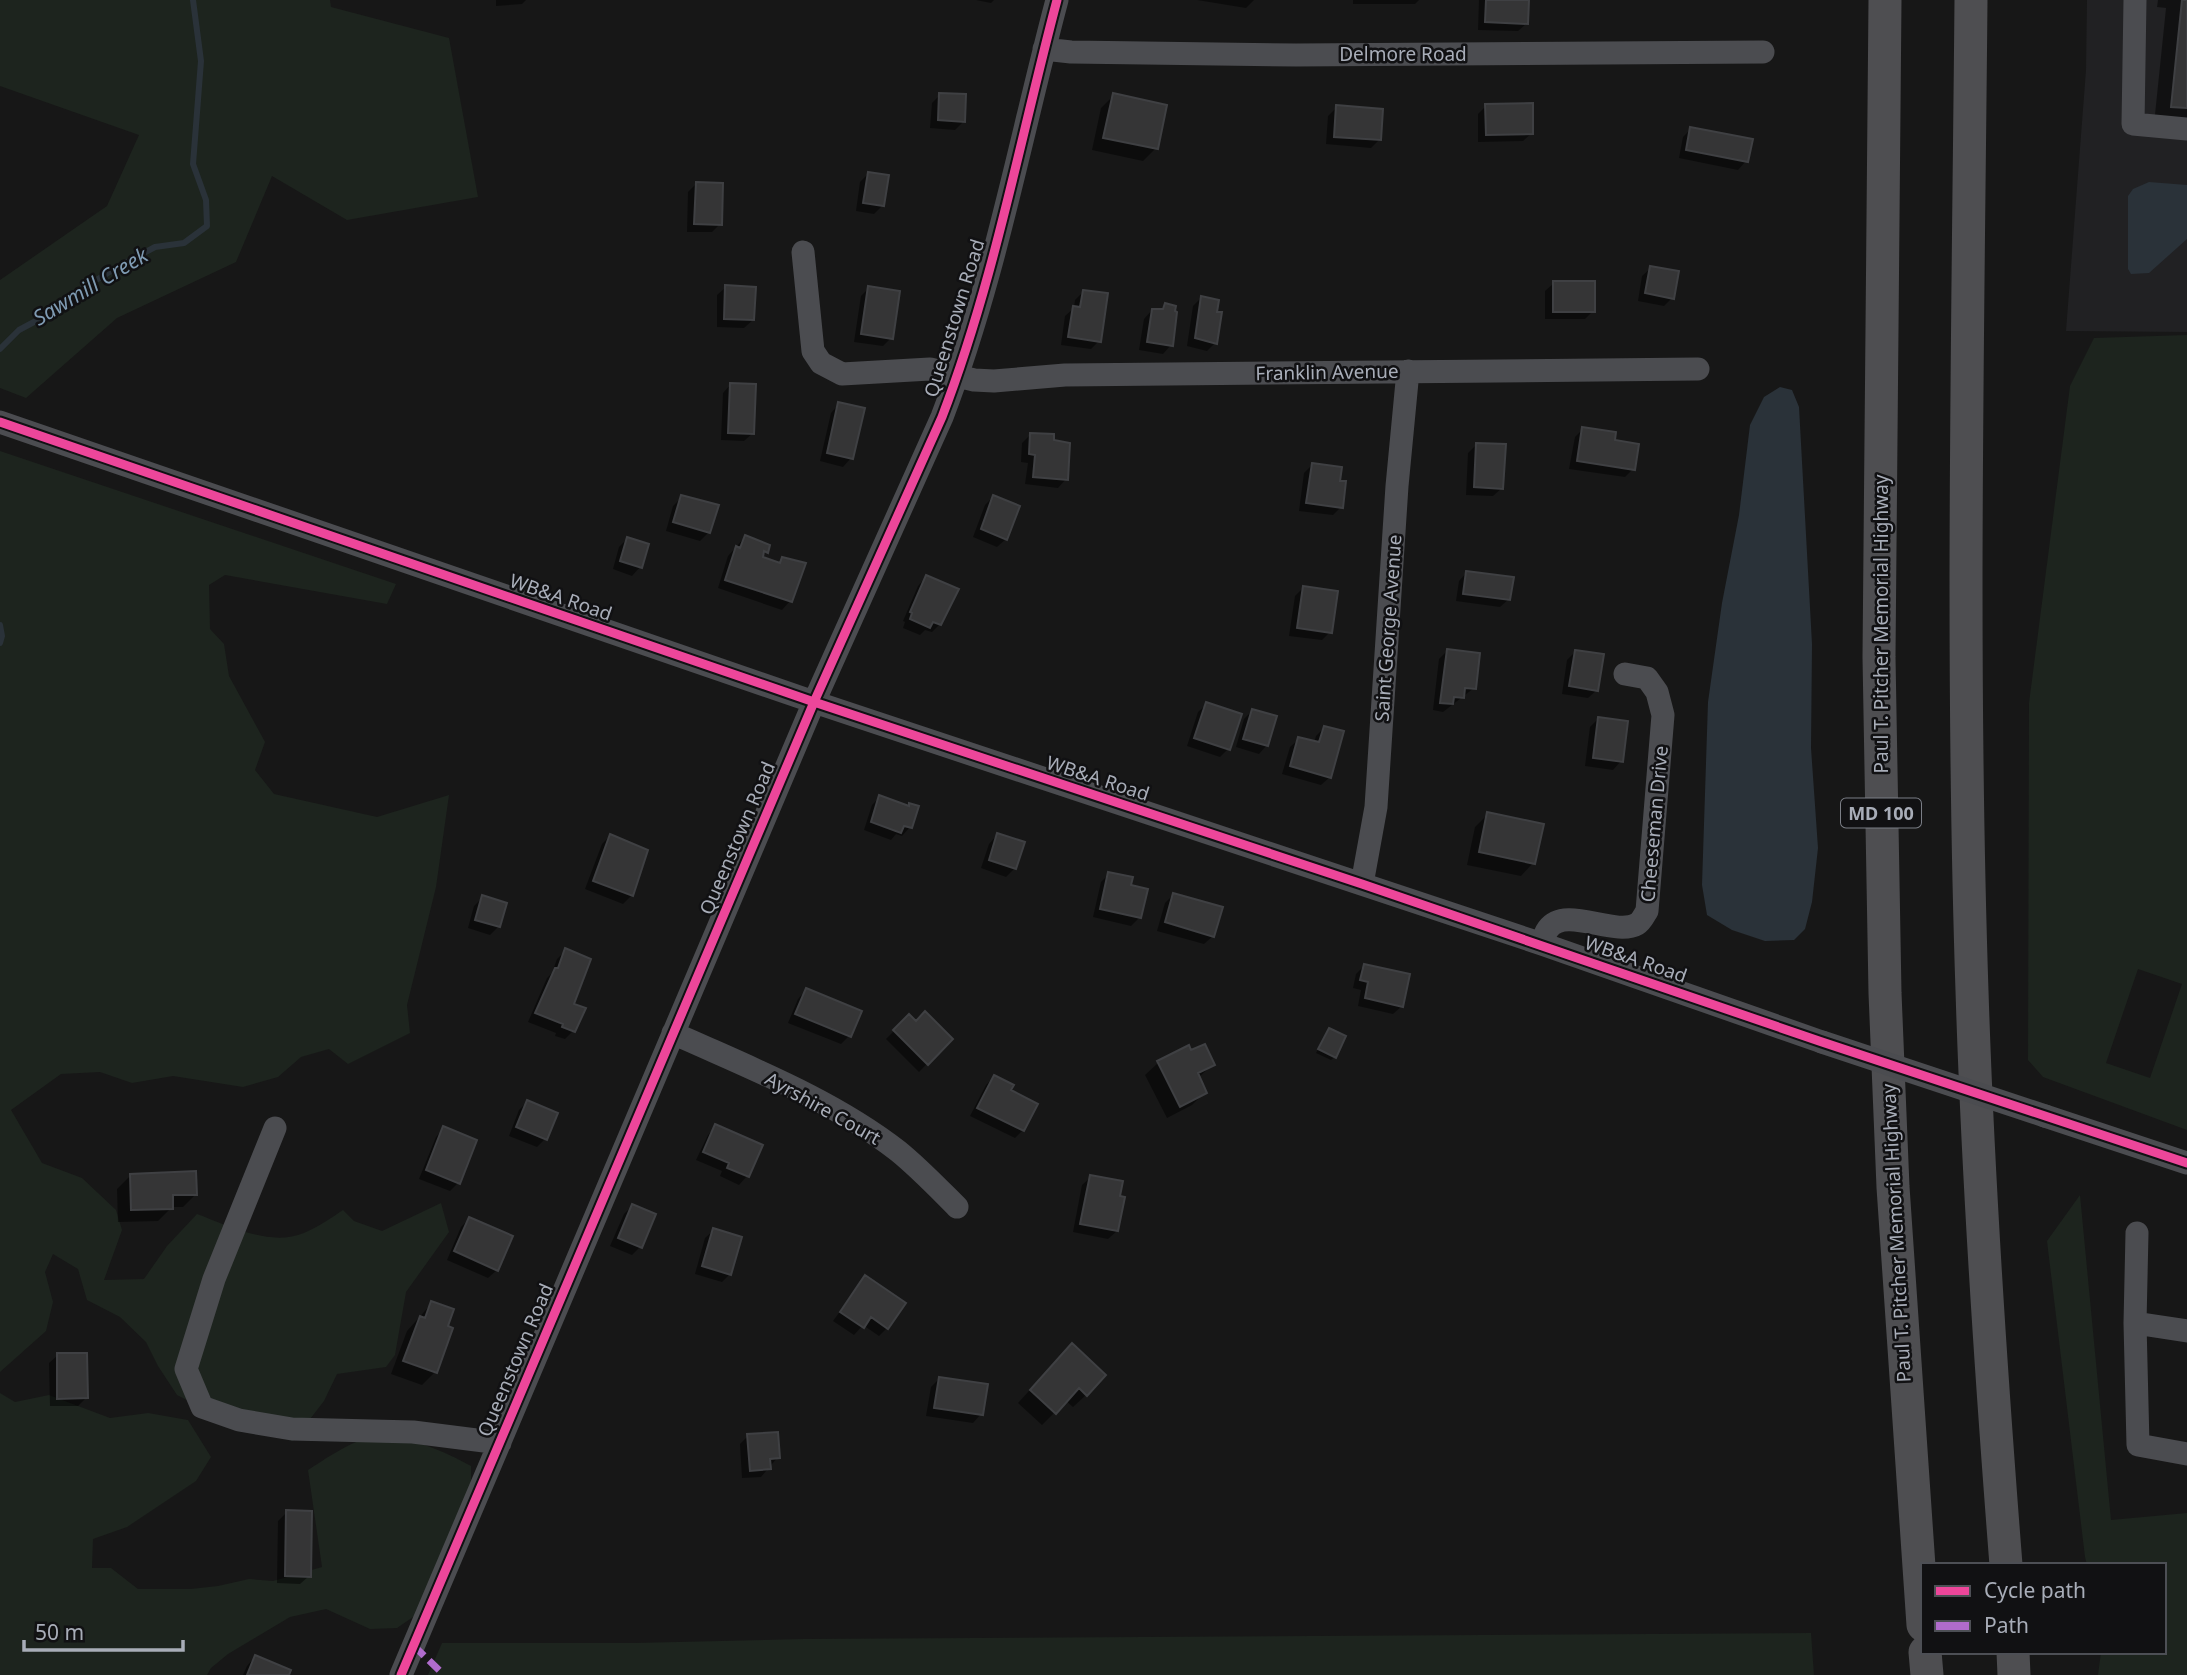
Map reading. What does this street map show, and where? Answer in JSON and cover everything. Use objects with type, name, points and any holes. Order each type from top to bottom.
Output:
[{"type":"highway","name":"Paul T. Pitcher Memorial Highway","points":[[1885,0],[1879,643],[1885,993],[1893,1200],[1921,1597]]},
{"type":"highway","points":[[1971,0],[1965,657],[1971,988],[1979,1182],[2006,1563]]},
{"type":"highway","points":[[1925,1654],[1927,1675]]},
{"type":"highway","points":[[2013,1654],[2014,1675]]},
{"type":"street","name":"Queenstown Road","points":[[401,1675],[814,702],[942,417],[981,302],[1057,0]]},
{"type":"street","points":[[2135,0],[2133,124],[2187,129]]},
{"type":"street","name":"Delmore Road","points":[[1044,50],[1296,55],[1763,51]]},
{"type":"street","name":"Franklin Avenue","points":[[803,252],[811,344],[821,363],[842,374],[930,369],[974,380],[994,381],[1065,375],[1698,369]]},
{"type":"street","name":"Saint George Avenue","points":[[1362,884],[1376,807],[1397,486],[1408,371]]},
{"type":"street","name":"WB&A Road","points":[[0,422],[814,702],[1542,944],[1822,1042],[2187,1163]]},
{"type":"street","name":"Cheeseman Drive","points":[[1542,944],[1547,930],[1555,922],[1566,920],[1628,927],[1640,923],[1647,911],[1663,715],[1657,692],[1647,678],[1625,674]]},
{"type":"street","name":"Ayrshire Court","points":[[673,1033],[795,1088],[849,1118],[898,1151],[957,1207]]},
{"type":"street","points":[[275,1128],[214,1279],[186,1369],[202,1406],[240,1420],[292,1429],[412,1432],[499,1443]]},
{"type":"street","points":[[2137,1233],[2135,1323],[2138,1445],[2187,1454]]},
{"type":"street","points":[[2135,1323],[2187,1331]]},
{"type":"shaded area","points":[[0,0],[330,0],[331,7],[449,38],[478,197],[347,220],[272,176],[236,262],[117,318],[26,398],[0,388],[0,280],[107,206],[139,135],[0,86]]},
{"type":"shaded area","points":[[2087,0],[2187,0],[2187,332],[2066,331],[2086,70]]},
{"type":"shaded area","points":[[2149,182],[2187,185],[2187,239],[2149,273],[2131,274],[2128,269],[2128,196],[2133,189]]},
{"type":"shaded area","points":[[2187,335],[2187,1130],[2043,1077],[2028,1060],[2029,703],[2070,386],[2094,338]],"holes":[[[2138,969],[2182,984],[2150,1078],[2106,1063]]]},
{"type":"shaded area","points":[[1780,387],[1792,390],[1799,407],[1812,644],[1811,748],[1818,848],[1812,902],[1805,929],[1794,940],[1765,941],[1732,930],[1707,915],[1702,885],[1708,702],[1722,603],[1739,515],[1750,425],[1764,397]]},
{"type":"shaded area","points":[[0,451],[396,584],[387,604],[225,575],[209,585],[210,629],[224,644],[229,676],[265,742],[255,770],[274,794],[377,817],[449,795],[436,887],[407,1005],[410,1033],[348,1064],[329,1049],[301,1057],[278,1077],[243,1087],[173,1076],[132,1083],[100,1072],[61,1074],[11,1110],[42,1163],[82,1178],[116,1210],[122,1230],[104,1280],[144,1279],[167,1246],[197,1214],[236,1229],[277,1238],[304,1233],[343,1210],[354,1221],[382,1231],[441,1203],[449,1232],[406,1292],[395,1355],[386,1367],[337,1374],[324,1401],[293,1441],[232,1423],[177,1395],[146,1342],[120,1317],[87,1300],[78,1269],[53,1254],[45,1272],[53,1302],[46,1331],[0,1372]]},
{"type":"shaded area","points":[[2080,1195],[2111,1520],[2187,1513],[2187,1675],[2098,1675],[2101,1654],[2166,1654],[2166,1563],[2086,1563],[2047,1241]]},
{"type":"shaded area","points":[[0,1393],[15,1402],[49,1395],[110,1418],[148,1413],[188,1420],[211,1457],[196,1481],[127,1527],[93,1539],[92,1568],[111,1568],[138,1589],[191,1589],[249,1579],[273,1581],[322,1567],[308,1470],[364,1439],[411,1441],[460,1460],[471,1466],[471,1494],[416,1615],[397,1628],[370,1629],[326,1609],[290,1617],[228,1654],[211,1668],[207,1675],[0,1675]]},
{"type":"shaded area","points":[[1811,1633],[1814,1675],[428,1675],[442,1643]]},
{"type":"building","points":[[1486,0],[1529,0],[1528,24],[1485,22]]},
{"type":"building","points":[[2182,0],[2187,0],[2187,108],[2171,107]]},
{"type":"building","points":[[939,93],[966,94],[965,122],[938,120]]},
{"type":"building","points":[[1113,93],[1167,105],[1158,149],[1103,138]]},
{"type":"building","points":[[1533,103],[1533,134],[1486,135],[1485,104]]},
{"type":"building","points":[[1336,105],[1383,109],[1381,140],[1334,137]]},
{"type":"building","points":[[1690,127],[1753,139],[1748,162],[1686,150]]},
{"type":"building","points":[[868,172],[889,175],[884,206],[863,203]]},
{"type":"building","points":[[696,182],[723,183],[722,225],[694,224]]},
{"type":"building","points":[[1650,266],[1679,271],[1674,299],[1645,293]]},
{"type":"building","points":[[1553,281],[1595,281],[1595,312],[1553,312]]},
{"type":"building","points":[[725,285],[756,287],[754,320],[724,319]]},
{"type":"building","points":[[868,286],[900,291],[893,339],[861,334]]},
{"type":"building","points":[[1083,290],[1108,293],[1101,342],[1068,337],[1073,306],[1080,307]]},
{"type":"building","points":[[1201,296],[1219,300],[1217,312],[1222,312],[1217,344],[1195,338]]},
{"type":"building","points":[[1165,303],[1176,306],[1173,346],[1147,342],[1152,309],[1163,309]]},
{"type":"building","points":[[730,383],[756,384],[754,434],[728,433]]},
{"type":"building","points":[[838,402],[865,408],[853,459],[827,453]]},
{"type":"building","points":[[1582,427],[1616,432],[1615,440],[1639,444],[1635,470],[1577,461]]},
{"type":"building","points":[[1030,433],[1054,434],[1054,440],[1070,443],[1068,480],[1033,477],[1035,455],[1029,454]]},
{"type":"building","points":[[1476,443],[1506,444],[1503,489],[1474,487]]},
{"type":"building","points":[[1312,463],[1342,467],[1340,481],[1346,481],[1343,508],[1306,503]]},
{"type":"building","points":[[681,495],[719,505],[710,533],[673,522]]},
{"type":"building","points":[[993,495],[1020,506],[1007,540],[981,529]]},
{"type":"building","points":[[745,535],[770,545],[768,553],[764,551],[763,557],[780,563],[782,557],[806,563],[792,602],[725,580],[736,546],[740,548]]},
{"type":"building","points":[[627,537],[649,544],[642,568],[620,561]]},
{"type":"building","points":[[1466,571],[1514,577],[1510,600],[1463,594]]},
{"type":"building","points":[[926,575],[959,589],[941,625],[933,622],[930,628],[910,619],[910,612]]},
{"type":"building","points":[[1303,586],[1338,591],[1332,633],[1297,628]]},
{"type":"building","points":[[1447,649],[1480,653],[1476,689],[1465,688],[1464,698],[1454,697],[1453,704],[1440,703]]},
{"type":"building","points":[[1575,650],[1604,654],[1598,691],[1569,686]]},
{"type":"building","points":[[1206,702],[1242,714],[1230,750],[1194,738]]},
{"type":"building","points":[[1252,709],[1277,716],[1268,746],[1243,739]]},
{"type":"building","points":[[1598,717],[1628,721],[1623,762],[1593,758]]},
{"type":"building","points":[[1324,726],[1344,731],[1331,778],[1290,766],[1298,737],[1319,742]]},
{"type":"building","points":[[879,795],[909,806],[909,803],[919,806],[912,828],[904,826],[901,833],[871,822]]},
{"type":"building","points":[[1487,812],[1544,824],[1535,864],[1479,852]]},
{"type":"building","points":[[997,833],[1025,842],[1016,869],[989,860]]},
{"type":"building","points":[[610,834],[648,850],[633,896],[593,881]]},
{"type":"building","points":[[1108,872],[1133,877],[1131,885],[1148,889],[1141,918],[1100,909]]},
{"type":"building","points":[[1173,893],[1223,907],[1214,937],[1165,922]]},
{"type":"building","points":[[482,895],[507,903],[500,927],[475,920]]},
{"type":"building","points":[[565,948],[591,959],[574,1004],[586,1008],[575,1032],[535,1013]]},
{"type":"building","points":[[1364,964],[1410,974],[1403,1007],[1365,998],[1368,982],[1360,980]]},
{"type":"building","points":[[806,988],[862,1011],[851,1037],[795,1014]]},
{"type":"building","points":[[925,1011],[953,1039],[928,1065],[893,1030],[909,1014],[916,1021]]},
{"type":"building","points":[[1329,1028],[1346,1036],[1336,1058],[1318,1049]]},
{"type":"building","points":[[1205,1044],[1215,1065],[1198,1073],[1207,1093],[1180,1107],[1157,1061],[1189,1045],[1191,1050]]},
{"type":"building","points":[[994,1075],[1014,1085],[1011,1090],[1038,1104],[1024,1131],[977,1108]]},
{"type":"building","points":[[527,1100],[558,1113],[547,1140],[516,1127]]},
{"type":"building","points":[[715,1124],[763,1145],[749,1177],[727,1168],[729,1163],[703,1152]]},
{"type":"building","points":[[443,1126],[477,1140],[460,1184],[426,1170]]},
{"type":"building","points":[[196,1171],[197,1195],[173,1195],[173,1209],[131,1210],[130,1174]]},
{"type":"building","points":[[1090,1175],[1123,1181],[1120,1196],[1125,1197],[1118,1231],[1080,1224]]},
{"type":"building","points":[[632,1204],[656,1214],[642,1248],[618,1238]]},
{"type":"building","points":[[469,1217],[513,1236],[498,1271],[454,1251]]},
{"type":"building","points":[[713,1228],[742,1237],[731,1275],[702,1266]]},
{"type":"building","points":[[865,1275],[906,1303],[888,1329],[871,1317],[864,1328],[840,1312]]},
{"type":"building","points":[[431,1301],[454,1309],[448,1326],[453,1328],[437,1373],[403,1361],[420,1316],[425,1318]]},
{"type":"building","points":[[1072,1343],[1106,1375],[1087,1396],[1079,1388],[1056,1414],[1030,1390]]},
{"type":"building","points":[[57,1353],[87,1353],[88,1398],[57,1399]]},
{"type":"building","points":[[939,1377],[988,1384],[983,1415],[934,1408]]},
{"type":"building","points":[[778,1432],[780,1458],[770,1459],[771,1469],[750,1471],[747,1434]]},
{"type":"building","points":[[286,1510],[312,1511],[311,1577],[285,1576]]},
{"type":"building","points":[[255,1655],[291,1670],[289,1675],[247,1675]]},
{"type":"waterway","name":"Sawmill Creek","points":[[0,349],[19,330],[47,315],[116,268],[155,247],[184,243],[207,226],[206,200],[193,164],[201,61],[193,0]]},
{"type":"waterway","name":"Sawmill Creek","points":[[0,625],[0,643]]},
{"type":"marked path","points":[[414,1646],[444,1675]]},
{"type":"cycle path","points":[[401,1675],[814,702],[942,417],[977,314],[1057,0]]},
{"type":"cycle path","points":[[0,422],[814,702],[2187,1163]]}]
